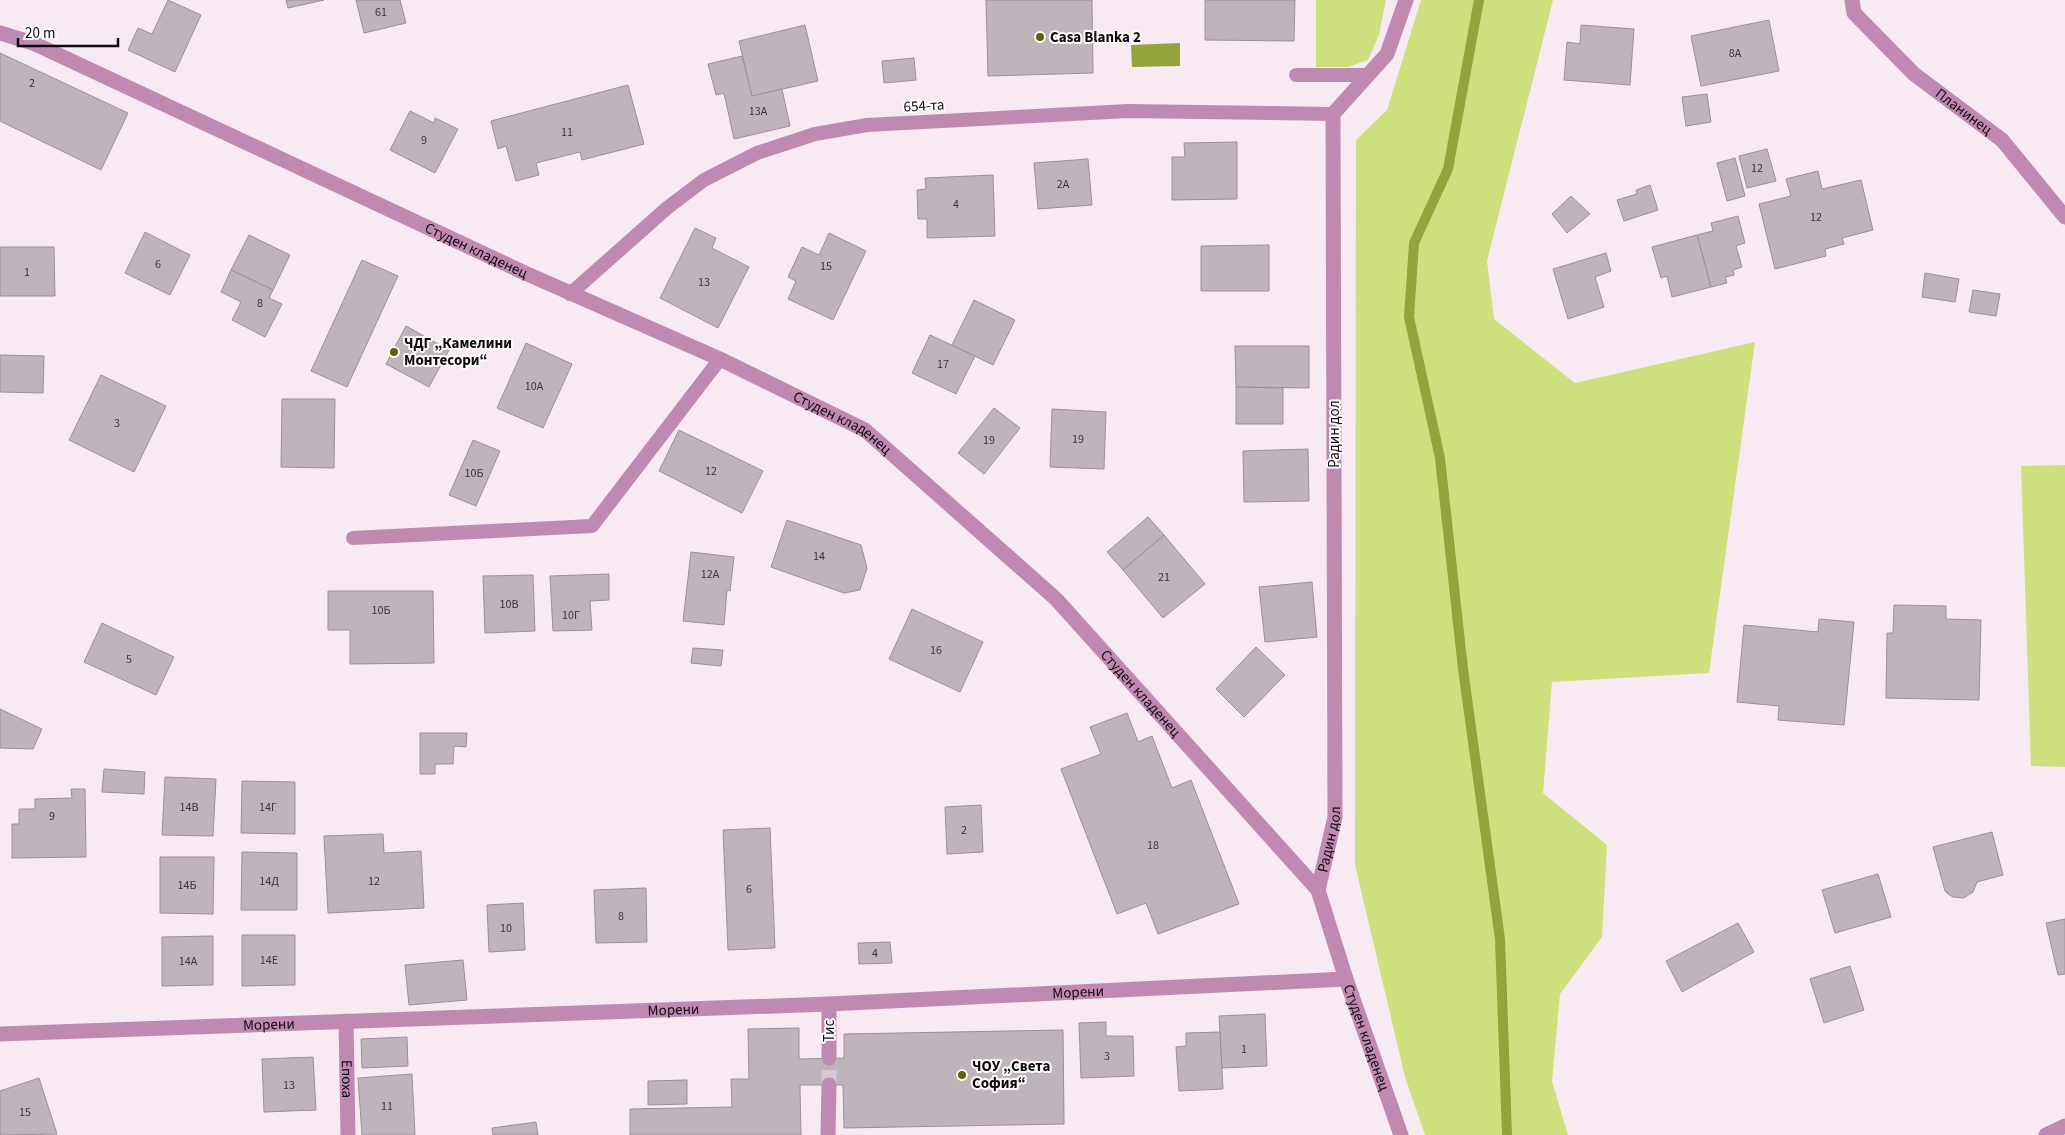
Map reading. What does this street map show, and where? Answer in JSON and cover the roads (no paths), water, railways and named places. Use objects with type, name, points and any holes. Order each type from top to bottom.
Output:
[{"type":"street","points":[[1333,114],[1387,54],[1406,0]]},
{"type":"street","name":"Планинец","points":[[1853,7],[1914,74],[2002,140],[2065,217]]},
{"type":"street","name":"Студен кладенец","points":[[0,33],[33,43],[570,294],[720,358],[865,430],[1056,599],[1318,890],[1346,979],[1401,1135]]},
{"type":"street","name":"Радин дол","points":[[1318,890],[1335,817],[1333,114]]},
{"type":"street","name":"Морени","points":[[0,1034],[829,1004],[1346,979]]},
{"type":"street","name":"Тис","points":[[829,1004],[829,1058]]},
{"type":"street","name":"Епоха","points":[[346,1021],[348,1135]]},
{"type":"street","points":[[828,1135],[829,1085]]},
{"type":"street","points":[[2046,1135],[2065,1126]]},
{"type":"lane","points":[[1296,75],[1368,75]]},
{"type":"lane","name":"654-та","points":[[570,294],[667,208],[704,180],[757,154],[816,134],[867,125],[1128,111],[1333,114]]},
{"type":"lane","points":[[353,538],[592,526],[720,358]]},
{"type":"waterway","points":[[1479,0],[1448,169],[1414,243],[1409,317],[1440,458],[1463,669],[1500,939],[1507,1135]]},
{"type":"tunnel","points":[[829,1058],[829,1085]]},
{"type":"place","name":"Casa Blanka 2","points":[[1040,37]]},
{"type":"place","name":"ЧДГ „Камелини Монтесори“","points":[[394,352]]},
{"type":"place","name":"ЧОУ „Света София“","points":[[962,1075]]}]
